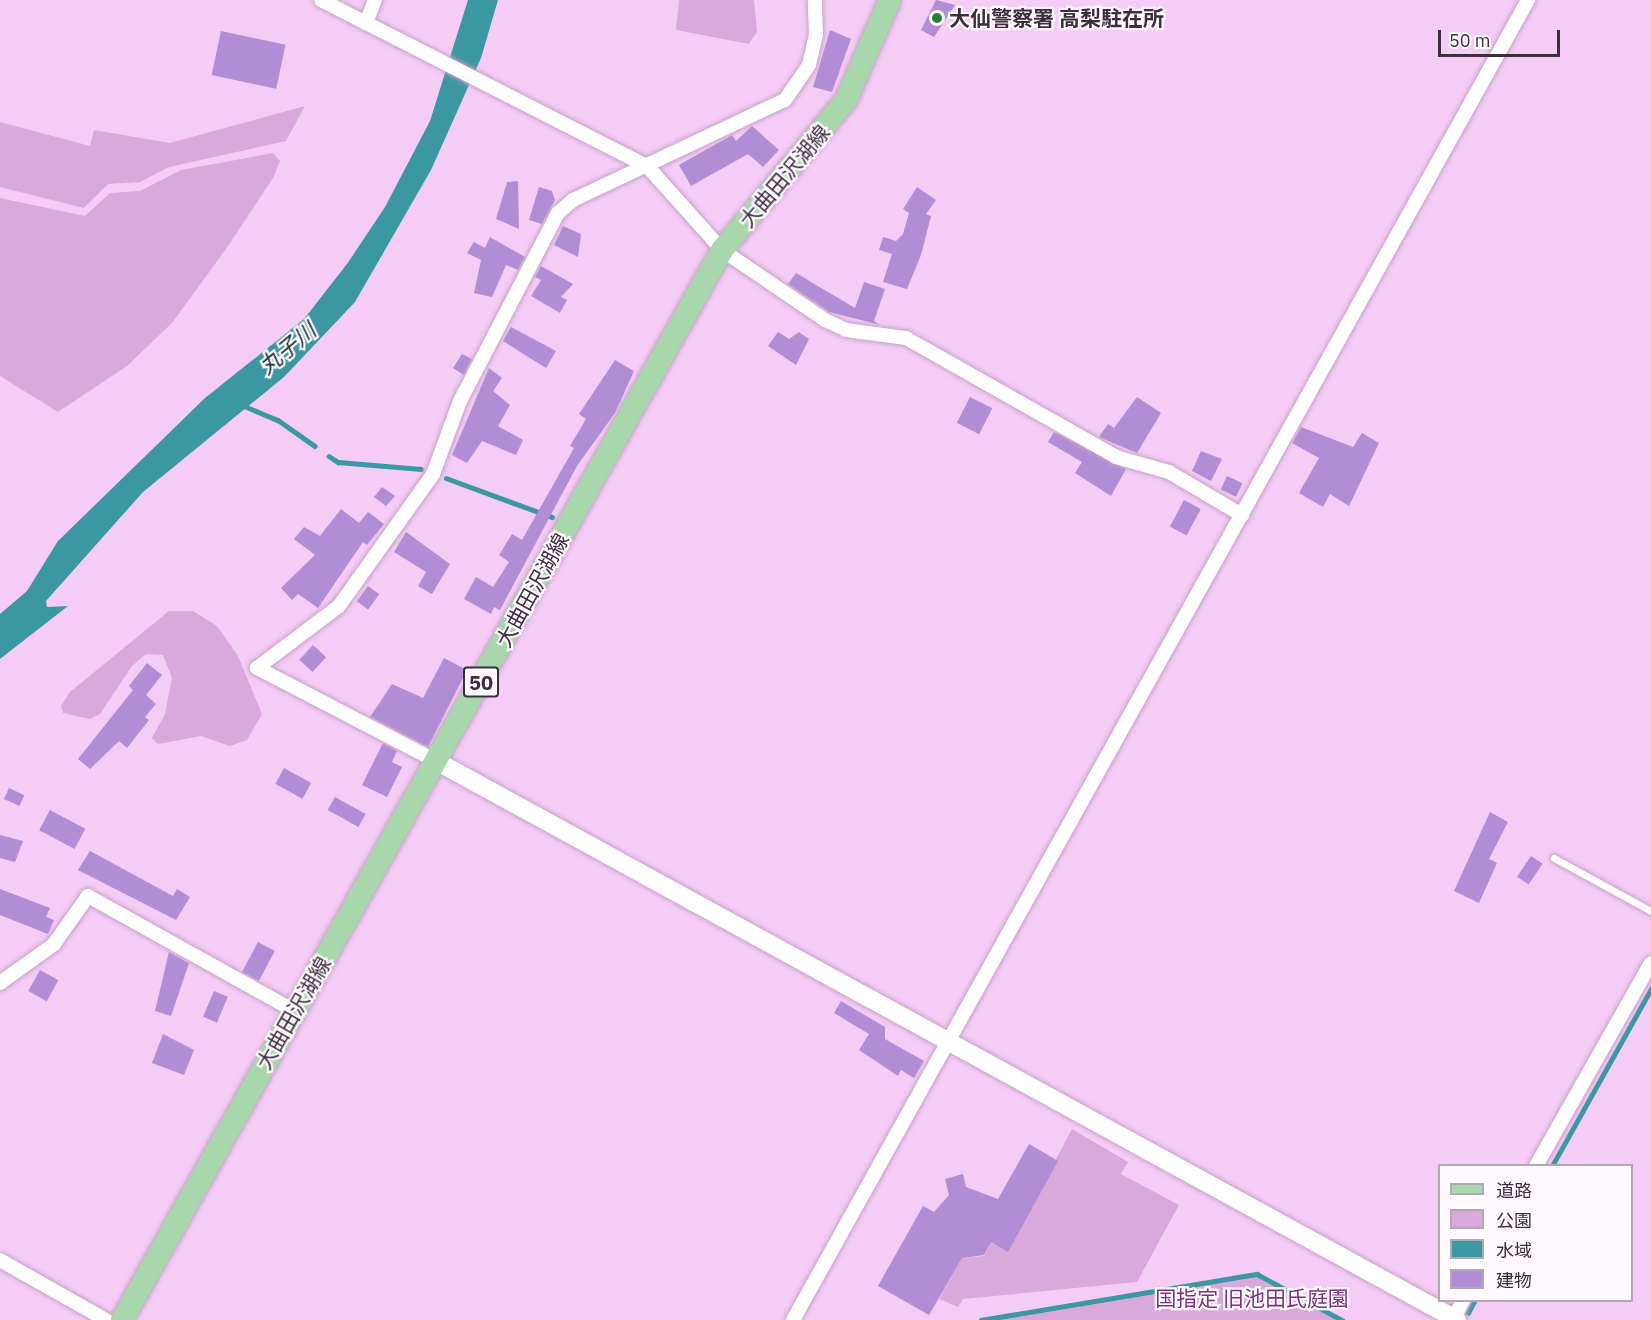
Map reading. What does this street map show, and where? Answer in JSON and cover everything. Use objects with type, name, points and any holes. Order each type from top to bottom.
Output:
[{"type":"main road","name":"大曲田沢湖線","points":[[122,1320],[722,250],[846,100],[890,0]]},
{"type":"street","points":[[321,0],[524,106],[647,165],[722,250],[825,320],[846,330],[906,338],[1116,457],[1168,472],[1242,515]]},
{"type":"street","points":[[366,23],[375,0]]},
{"type":"street","points":[[815,0],[816,35],[798,87],[785,100],[573,200],[558,213],[460,401],[434,474],[339,606],[257,668],[436,761],[948,1046],[1456,1319],[1462,1302]]},
{"type":"street","points":[[793,1320],[948,1046],[1528,0]]},
{"type":"street","points":[[0,983],[54,944],[88,896],[295,1011]]},
{"type":"street","points":[[1537,1164],[1651,963]]},
{"type":"street","points":[[0,1260],[106,1320]]},
{"type":"lane","points":[[1554,858],[1651,910]]},
{"type":"green space","points":[[679,0],[754,0],[757,32],[749,44],[676,30]]},
{"type":"green space","points":[[305,106],[286,141],[169,167],[140,182],[108,184],[84,208],[0,187],[0,122],[90,146],[94,130],[170,143]]},
{"type":"green space","points":[[273,153],[280,161],[273,178],[226,249],[172,323],[127,366],[58,412],[0,376],[0,198],[85,216],[110,193],[140,191],[181,170]]},
{"type":"green space","points":[[169,611],[193,611],[217,626],[238,656],[262,714],[247,740],[230,746],[201,736],[158,744],[152,738],[165,714],[172,678],[163,655],[146,654],[132,666],[100,714],[90,719],[63,713],[61,706],[70,692]]},
{"type":"green space","points":[[1072,1129],[1128,1162],[1121,1174],[1179,1205],[1137,1282],[963,1299],[958,1307],[939,1299],[962,1258],[984,1256],[991,1242],[1007,1251]]},
{"type":"green space","name":"国指定 旧池田氏庭園","points":[[1257,1274],[1342,1320],[981,1320]]},
{"type":"water","name":"丸子川","points":[[468,0],[498,0],[481,58],[431,170],[355,302],[284,377],[143,492],[46,601],[47,607],[68,606],[0,659],[0,614],[27,591],[58,541],[205,398],[304,319],[347,264],[385,207],[430,121]]},
{"type":"building","name":"大仙警察署 高梨駐在所","points":[[936,0],[955,5],[934,37],[921,30]]},
{"type":"building","points":[[830,30],[851,39],[832,92],[813,87]]},
{"type":"building","points":[[221,31],[286,45],[276,89],[212,75]]},
{"type":"building","points":[[752,126],[779,150],[763,167],[748,154],[691,186],[679,165],[732,135],[736,141]]},
{"type":"building","points":[[518,181],[519,229],[496,219],[507,182]]},
{"type":"building","points":[[539,187],[552,191],[555,200],[542,224],[529,220]]},
{"type":"building","points":[[917,187],[936,200],[926,214],[931,216],[921,255],[907,289],[883,282],[892,254],[879,250],[883,237],[896,241],[903,234],[909,213],[903,209]]},
{"type":"building","points":[[563,226],[581,234],[578,257],[554,245]]},
{"type":"building","points":[[490,237],[525,257],[518,270],[506,265],[492,297],[474,293],[481,260],[467,253],[474,242],[485,248]]},
{"type":"building","points":[[541,266],[573,284],[561,297],[567,300],[560,313],[531,296],[541,280],[535,277]]},
{"type":"building","points":[[796,273],[855,308],[864,282],[885,289],[874,321],[880,325],[829,312],[788,284]]},
{"type":"building","points":[[511,327],[556,351],[546,368],[503,341]]},
{"type":"building","points":[[778,332],[789,339],[799,332],[809,339],[796,365],[768,346]]},
{"type":"building","points":[[462,354],[472,359],[464,375],[453,368]]},
{"type":"building","points":[[615,360],[634,371],[615,413],[577,466],[500,610],[494,607],[491,614],[464,599],[476,577],[493,587],[509,562],[499,555],[512,534],[522,540],[574,448],[570,446],[586,419],[579,414]]},
{"type":"building","points":[[489,368],[502,378],[493,391],[510,405],[498,426],[523,440],[516,455],[482,441],[467,463],[452,455]]},
{"type":"building","points":[[970,397],[992,408],[979,434],[957,423]]},
{"type":"building","points":[[1137,397],[1161,413],[1137,453],[1099,437],[1108,424],[1114,428]]},
{"type":"building","points":[[1301,427],[1353,447],[1362,433],[1379,443],[1349,506],[1330,494],[1323,507],[1299,493],[1319,458],[1292,443]]},
{"type":"building","points":[[1054,432],[1126,469],[1111,496],[1075,473],[1082,462],[1048,442]]},
{"type":"building","points":[[1201,451],[1222,459],[1211,481],[1192,471]]},
{"type":"building","points":[[1227,476],[1242,483],[1236,497],[1221,490]]},
{"type":"building","points":[[382,487],[395,496],[386,506],[374,497]]},
{"type":"building","points":[[1184,500],[1201,509],[1187,535],[1170,526]]},
{"type":"building","points":[[341,509],[359,523],[368,512],[384,524],[367,545],[363,542],[318,608],[298,594],[292,600],[281,588],[315,555],[294,539],[304,527],[320,536]]},
{"type":"building","points":[[406,532],[450,564],[432,594],[418,586],[426,572],[394,552]]},
{"type":"building","points":[[368,586],[379,594],[368,610],[357,601]]},
{"type":"building","points":[[313,645],[326,657],[313,672],[299,660]]},
{"type":"building","points":[[444,658],[467,670],[428,747],[370,717],[392,684],[423,698]]},
{"type":"building","points":[[147,663],[162,675],[146,695],[156,704],[145,717],[149,720],[127,748],[119,741],[90,769],[78,759],[133,690],[129,686]]},
{"type":"building","points":[[383,743],[397,751],[392,762],[402,767],[387,797],[362,785]]},
{"type":"building","points":[[284,768],[311,783],[302,799],[275,784]]},
{"type":"building","points":[[9,788],[24,795],[19,806],[4,799]]},
{"type":"building","points":[[335,797],[366,814],[358,827],[328,810]]},
{"type":"building","points":[[50,810],[85,829],[75,849],[39,830]]},
{"type":"building","points":[[1490,812],[1508,822],[1489,859],[1497,863],[1479,903],[1454,891]]},
{"type":"building","points":[[0,835],[23,841],[15,862],[0,858]]},
{"type":"building","points":[[90,851],[173,896],[177,889],[190,897],[176,920],[78,870]]},
{"type":"building","points":[[1531,856],[1543,864],[1529,885],[1517,877]]},
{"type":"building","points":[[0,889],[50,908],[46,917],[54,920],[48,934],[0,915]]},
{"type":"building","points":[[258,942],[275,951],[259,981],[242,972]]},
{"type":"building","points":[[169,952],[189,963],[171,1016],[155,1011]]},
{"type":"building","points":[[40,970],[58,980],[47,1001],[28,991]]},
{"type":"building","points":[[214,991],[228,997],[217,1023],[203,1017]]},
{"type":"building","points":[[841,1001],[885,1027],[885,1039],[924,1061],[914,1078],[901,1070],[898,1076],[859,1050],[869,1034],[834,1013]]},
{"type":"building","points":[[163,1034],[194,1050],[184,1075],[152,1063]]},
{"type":"building","points":[[1029,1144],[1058,1161],[1008,1252],[991,1242],[984,1255],[962,1258],[929,1315],[878,1286],[923,1206],[934,1212],[949,1195],[945,1179],[963,1174],[966,1187],[998,1199]]},
{"type":"waterway","points":[[242,405],[278,420],[315,446]]},
{"type":"waterway","points":[[329,456],[338,462],[421,469]]},
{"type":"waterway","points":[[446,478],[552,517]]},
{"type":"waterway","points":[[1553,1164],[1651,989]]},
{"type":"waterway","points":[[981,1320],[1257,1274],[1342,1320]]},
{"type":"waterway","points":[[1468,1313],[1474,1302]]},
{"type":"place","name":"大仙警察署 高梨駐在所","points":[[937,18]]}]
